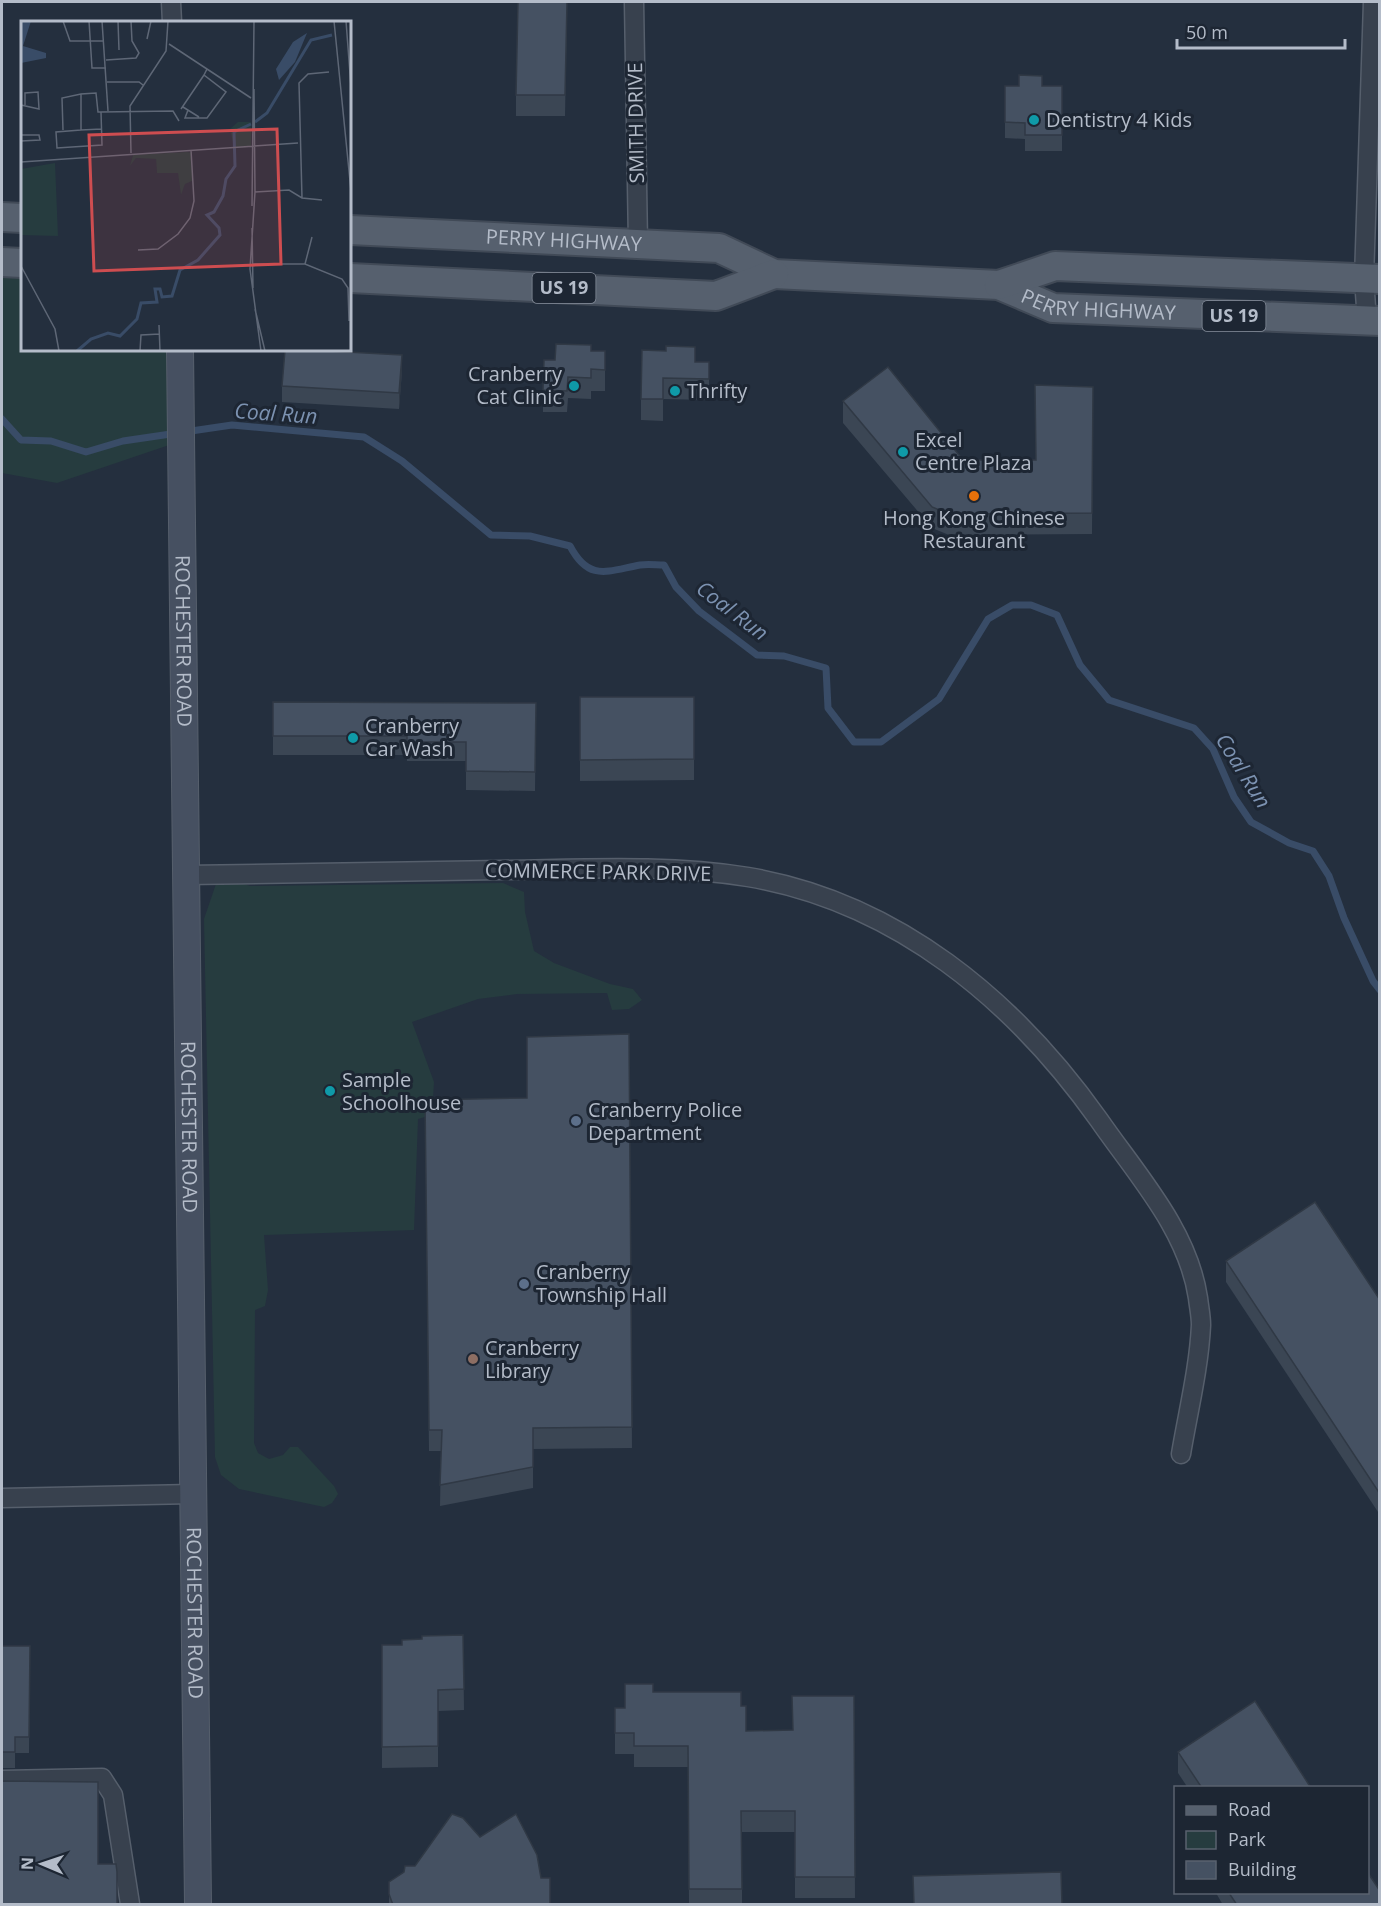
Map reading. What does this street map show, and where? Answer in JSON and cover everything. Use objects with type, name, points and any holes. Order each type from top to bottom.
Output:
[{"type":"main road","points":[[2,217],[21,218]]},
{"type":"main road","name":"PERRY HIGHWAY","points":[[351,230],[719,248],[774,274],[999,285],[1053,308],[1373,321]]},
{"type":"main road","points":[[2,262],[21,262]]},
{"type":"main road","name":"PERRY HIGHWAY","points":[[999,285],[1054,266],[1372,279]]},
{"type":"main road","name":"PERRY HIGHWAY","points":[[351,278],[716,296],[774,274]]},
{"type":"street","points":[[171,2],[172,21]]},
{"type":"street","name":"SMITH DRIVE","points":[[634,2],[638,244]]},
{"type":"street","points":[[1372,2],[1373,321]]},
{"type":"street","name":"ROCHESTER ROAD","points":[[180,351],[198,1905]]},
{"type":"street","name":"COMMERCE PARK DRIVE","points":[[186,875],[653,869],[702,871],[750,877],[793,887],[875,917],[954,967],[1033,1038],[1077,1089],[1158,1204],[1185,1249],[1196,1285],[1201,1322],[1196,1368],[1181,1454]]},
{"type":"street","points":[[2,1498],[193,1494]]},
{"type":"street","points":[[2,1780],[102,1779],[113,1795],[130,1905]]},
{"type":"green space","points":[[2,262],[21,263],[21,351],[180,351],[181,441],[57,483],[2,473]]},
{"type":"green space","points":[[219,875],[250,886],[503,883],[524,892],[525,912],[534,951],[554,963],[610,984],[633,989],[642,1000],[629,1009],[612,1010],[607,993],[517,994],[478,999],[412,1022],[434,1082],[432,1115],[418,1119],[414,1230],[264,1235],[268,1290],[265,1306],[255,1310],[254,1443],[258,1453],[269,1459],[283,1455],[290,1447],[298,1447],[334,1486],[338,1494],[332,1503],[324,1507],[239,1489],[221,1475],[215,1457],[204,919]]},
{"type":"building","points":[[518,2],[567,2],[565,95],[516,95]]},
{"type":"building","name":"Dentistry 4 Kids","points":[[1019,75],[1042,76],[1042,86],[1062,86],[1062,135],[1025,135],[1025,123],[1005,122],[1005,86],[1019,86]]},
{"type":"building","points":[[556,344],[591,345],[591,351],[605,351],[605,370],[591,369],[591,378],[568,377],[567,391],[543,390],[544,360],[555,360]]},
{"type":"building","points":[[666,346],[695,347],[695,362],[709,362],[709,379],[663,378],[663,399],[641,399],[642,350],[666,351]]},
{"type":"building","points":[[285,351],[402,355],[399,393],[282,386]]},
{"type":"building","name":"Excel Centre Plaza","points":[[888,367],[963,460],[1036,460],[1035,385],[1093,387],[1092,513],[949,514],[932,507],[843,401]]},
{"type":"building","points":[[580,697],[694,697],[694,759],[580,760]]},
{"type":"building","points":[[273,702],[536,703],[535,772],[466,771],[466,742],[407,742],[407,736],[273,736]]},
{"type":"building","points":[[629,1034],[632,1427],[533,1428],[533,1467],[440,1485],[442,1430],[429,1430],[425,1100],[527,1098],[527,1037]]},
{"type":"building","points":[[1315,1202],[1380,1300],[1380,1494],[1226,1261]]},
{"type":"building","points":[[463,1635],[464,1689],[438,1690],[438,1746],[382,1747],[382,1645],[402,1645],[402,1640],[422,1639],[422,1636]]},
{"type":"building","points":[[2,1646],[30,1646],[29,1737],[15,1737],[15,1752],[2,1752]]},
{"type":"building","points":[[625,1684],[653,1684],[653,1692],[741,1692],[741,1706],[746,1706],[746,1731],[793,1730],[792,1696],[854,1696],[855,1877],[795,1877],[795,1811],[741,1811],[742,1889],[689,1889],[688,1746],[634,1746],[634,1733],[615,1733],[615,1708],[625,1708]]},
{"type":"building","points":[[1255,1701],[1310,1786],[1201,1786],[1178,1752]]},
{"type":"building","points":[[2,1781],[98,1782],[98,1864],[116,1864],[117,1905],[2,1905]]},
{"type":"building","points":[[452,1814],[463,1818],[480,1837],[516,1814],[537,1855],[541,1878],[550,1878],[550,1905],[393,1905],[389,1894],[389,1882],[404,1872],[405,1866],[415,1866]]},
{"type":"building","points":[[1061,1872],[1062,1905],[914,1905],[913,1876]]},
{"type":"building","points":[[1369,1874],[1380,1891],[1380,1905],[1237,1905],[1230,1894],[1369,1894]]},
{"type":"waterway","name":"Coal Run","points":[[2,419],[21,440],[51,441],[86,452],[123,441],[232,425],[364,437],[402,461],[491,535],[530,536],[570,546],[584,565],[600,571],[640,565],[664,565],[676,587],[699,611],[757,655],[784,656],[826,668],[828,708],[854,742],[881,742],[939,699],[988,619],[1012,605],[1031,605],[1057,615],[1080,665],[1109,700],[1194,728],[1213,749],[1234,797],[1251,822],[1289,843],[1313,851],[1329,876],[1344,918],[1373,981],[1380,990]]},
{"type":"place","name":"Dentistry 4 Kids","points":[[1034,120]]},
{"type":"place","name":"Cranberry Cat Clinic","points":[[574,386]]},
{"type":"place","name":"Thrifty","points":[[675,391]]},
{"type":"place","name":"Excel Centre Plaza","points":[[903,452]]},
{"type":"place","name":"Hong Kong Chinese Restaurant","points":[[974,496]]},
{"type":"place","name":"Cranberry Car Wash","points":[[353,738]]},
{"type":"place","name":"Sample Schoolhouse","points":[[330,1091]]},
{"type":"place","name":"Cranberry Police Department","points":[[576,1121]]},
{"type":"place","name":"Cranberry Township Hall","points":[[524,1284]]},
{"type":"place","name":"Cranberry Library","points":[[473,1359]]}]
